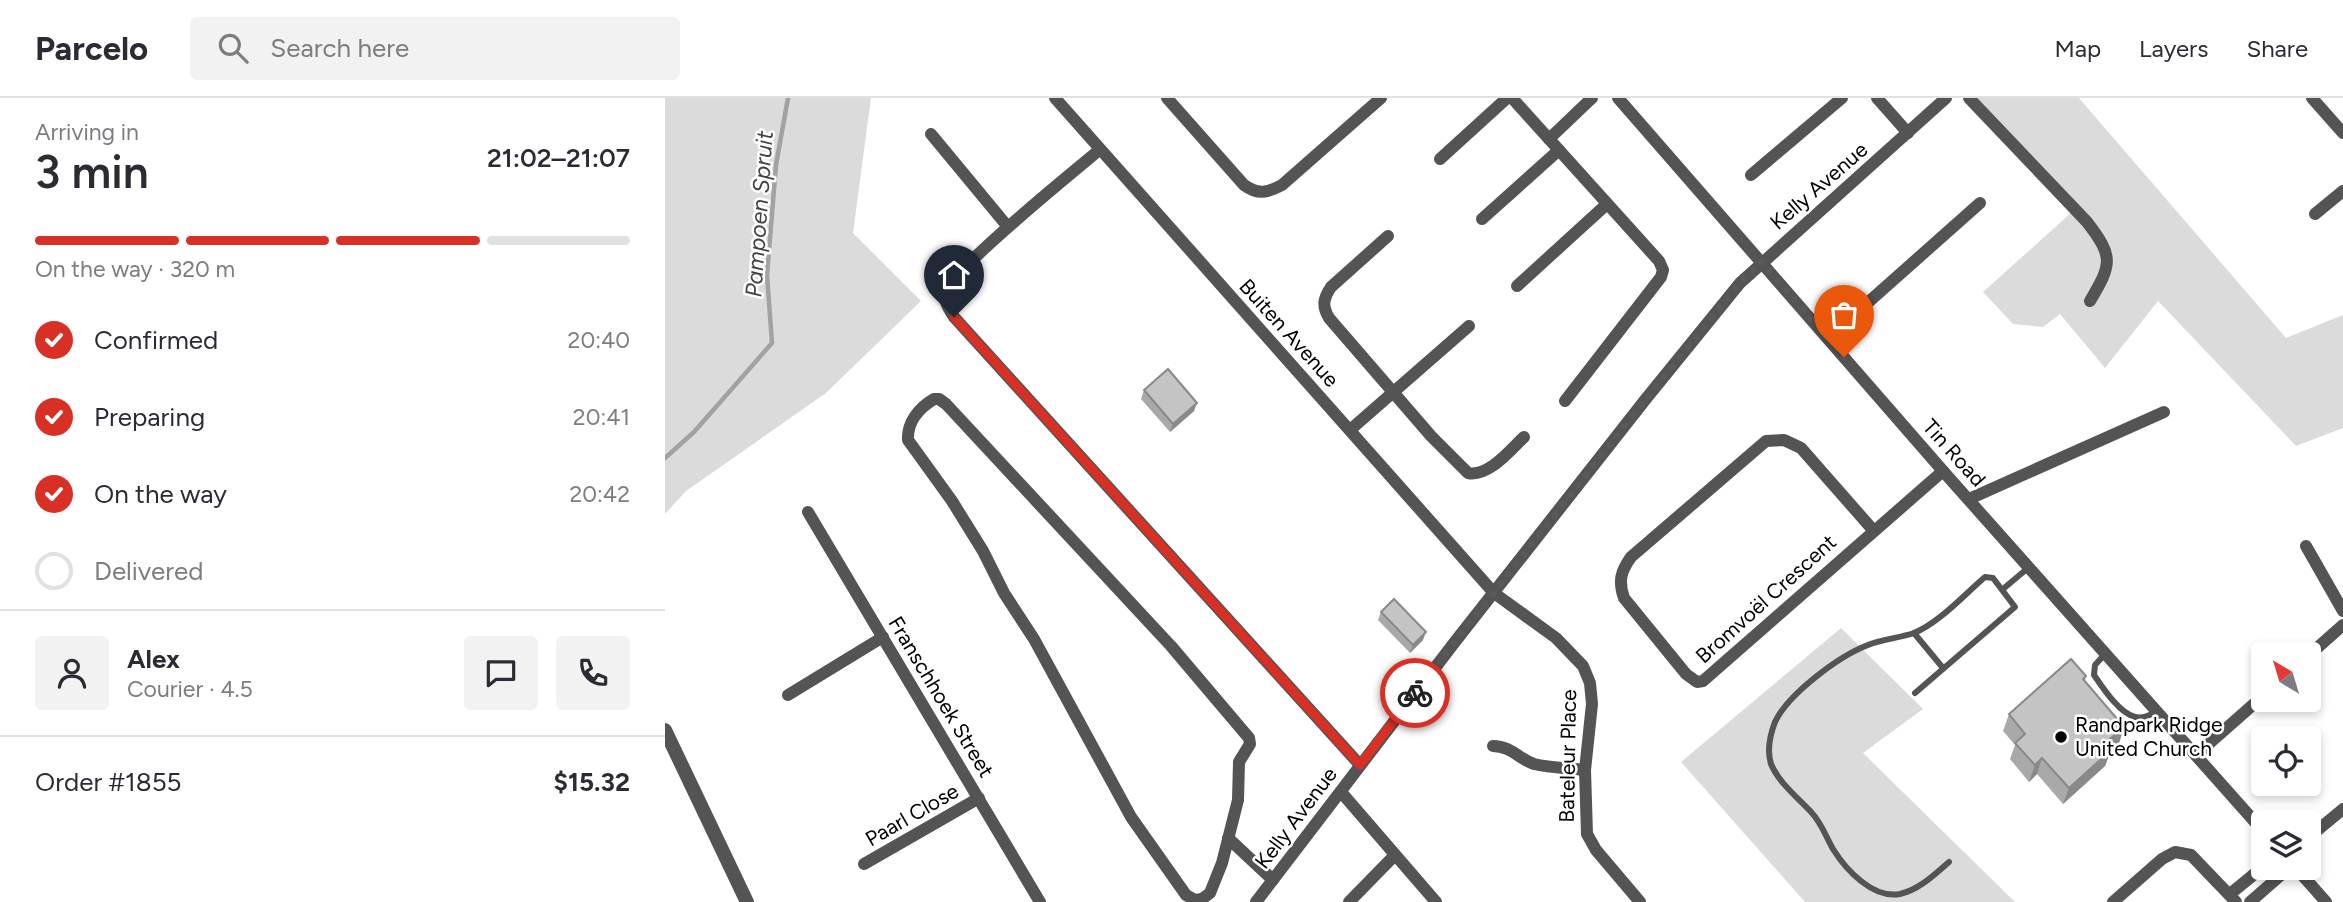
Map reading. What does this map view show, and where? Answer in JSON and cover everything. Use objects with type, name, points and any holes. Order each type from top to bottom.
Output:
[{"type":"street","name":"Buiten Avenue","points":[[1055,98],[1494,593]]},
{"type":"street","points":[[1167,98],[1244,185],[1261,193],[1271,191],[1282,184],[1381,98]]},
{"type":"street","points":[[1440,159],[1509,98],[1659,261],[1663,270],[1661,277],[1565,401]]},
{"type":"street","points":[[1549,139],[1592,98]]},
{"type":"street","name":"Tin Road","points":[[1618,98],[1943,471],[2251,817]]},
{"type":"street","points":[[1751,175],[1842,98]]},
{"type":"street","points":[[1877,98],[1908,134]]},
{"type":"street","name":"Kelly Avenue","points":[[1256,902],[1494,593],[1740,283],[1761,261],[1946,98]]},
{"type":"street","points":[[1969,98],[2098,236],[2108,263],[2106,273],[2090,301]]},
{"type":"street","points":[[2312,98],[2343,134]]},
{"type":"street","points":[[931,134],[1008,227]]},
{"type":"street","points":[[1099,150],[1008,227],[948,287],[946,304],[954,317],[1360,765]]},
{"type":"street","points":[[1482,219],[1559,150]]},
{"type":"street","points":[[2315,214],[2343,191]]},
{"type":"street","points":[[1828,338],[1980,203]]},
{"type":"street","points":[[1517,286],[1607,204]]},
{"type":"street","points":[[1388,236],[1325,295],[1324,308],[1329,318],[1464,470],[1472,474],[1485,471],[1524,438]]},
{"type":"street","points":[[1350,430],[1469,326]]},
{"type":"street","points":[[939,399],[946,404],[1146,618],[1248,735],[1250,744],[1239,762],[1238,800],[1228,838],[1210,893],[1202,899],[1189,897],[1131,817],[983,551],[952,501],[908,440],[912,421],[930,401],[939,399]]},
{"type":"street","points":[[1969,499],[2164,412]]},
{"type":"street","name":"Bromvoël Crescent","points":[[1873,530],[1801,448],[1784,440],[1766,441],[1631,557],[1623,568],[1620,584],[1624,598],[1678,666],[1691,679],[1703,681],[1943,471]]},
{"type":"street","name":"Franschhoek Street","points":[[808,512],[1040,902]]},
{"type":"street","points":[[2306,546],[2343,611]]},
{"type":"street","name":"Bateleur Place","points":[[1494,593],[1556,638],[1583,666],[1590,682],[1592,704],[1585,770],[1585,822],[1589,840],[1640,902]]},
{"type":"street","points":[[2321,644],[2343,625]]},
{"type":"street","points":[[788,695],[883,637]]},
{"type":"street","points":[[2196,755],[2251,707]]},
{"type":"street","points":[[665,730],[747,902]]},
{"type":"street","points":[[1493,746],[1505,747],[1539,765],[1585,770]]},
{"type":"street","points":[[1341,792],[1436,902]]},
{"type":"street","name":"Paarl Close","points":[[864,864],[979,798]]},
{"type":"street","points":[[2321,827],[2343,808]]},
{"type":"street","points":[[1228,838],[1273,880]]},
{"type":"street","points":[[2113,902],[2162,859],[2175,852],[2191,855],[2233,898],[2251,879]]},
{"type":"street","points":[[1349,902],[1395,855]]},
{"type":"street","points":[[2250,902],[2275,880]]},
{"type":"street","points":[[2307,880],[2326,902]]},
{"type":"lane","points":[[2003,589],[2029,567]]},
{"type":"lane","points":[[1915,693],[2015,607],[1993,578],[1985,577],[1930,624],[1914,633],[1869,644],[1845,655],[1815,678],[1776,720],[1769,741],[1771,763],[1782,782],[1826,831],[1833,849],[1866,886],[1883,893],[1900,894],[1921,885],[1949,862]]},
{"type":"lane","points":[[1914,633],[1943,668]]},
{"type":"lane","points":[[2106,653],[2095,665],[2094,675],[2122,708],[2136,717],[2144,717],[2157,711]]},
{"type":"shaded area","points":[[665,98],[871,98],[853,233],[921,301],[826,393],[686,491],[665,514]]},
{"type":"shaded area","points":[[1976,98],[2079,98],[2286,338],[2343,315],[2343,428],[2296,446],[2158,301],[2105,368],[2060,314],[2043,327],[2013,324],[1983,292],[2072,212]]},
{"type":"shaded area","points":[[1841,628],[1923,709],[1863,753],[2015,902],[1805,902],[1681,762]]},
{"type":"building","points":[[1168,369],[1197,403],[1173,424],[1144,390]]},
{"type":"building","points":[[1394,599],[1426,632],[1413,645],[1381,612]]},
{"type":"building","name":"Randpark Ridge United Church","points":[[2071,659],[2086,676],[2083,679],[2124,727],[2105,743],[2111,750],[2069,788],[2042,758],[2035,765],[2015,743],[2025,734],[2009,714]]},
{"type":"waterway","name":"Pampoen Spruit","points":[[665,458],[694,432],[772,343],[767,275],[776,165],[788,98]]},
{"type":"way so far","points":[[1415,693],[1645,400],[1761,261],[1844,357]]},
{"type":"place","name":"Randpark Ridge United Church","points":[[2061,737]]},
{"type":"route","points":[[954,317],[1360,765],[1415,693]]}]
